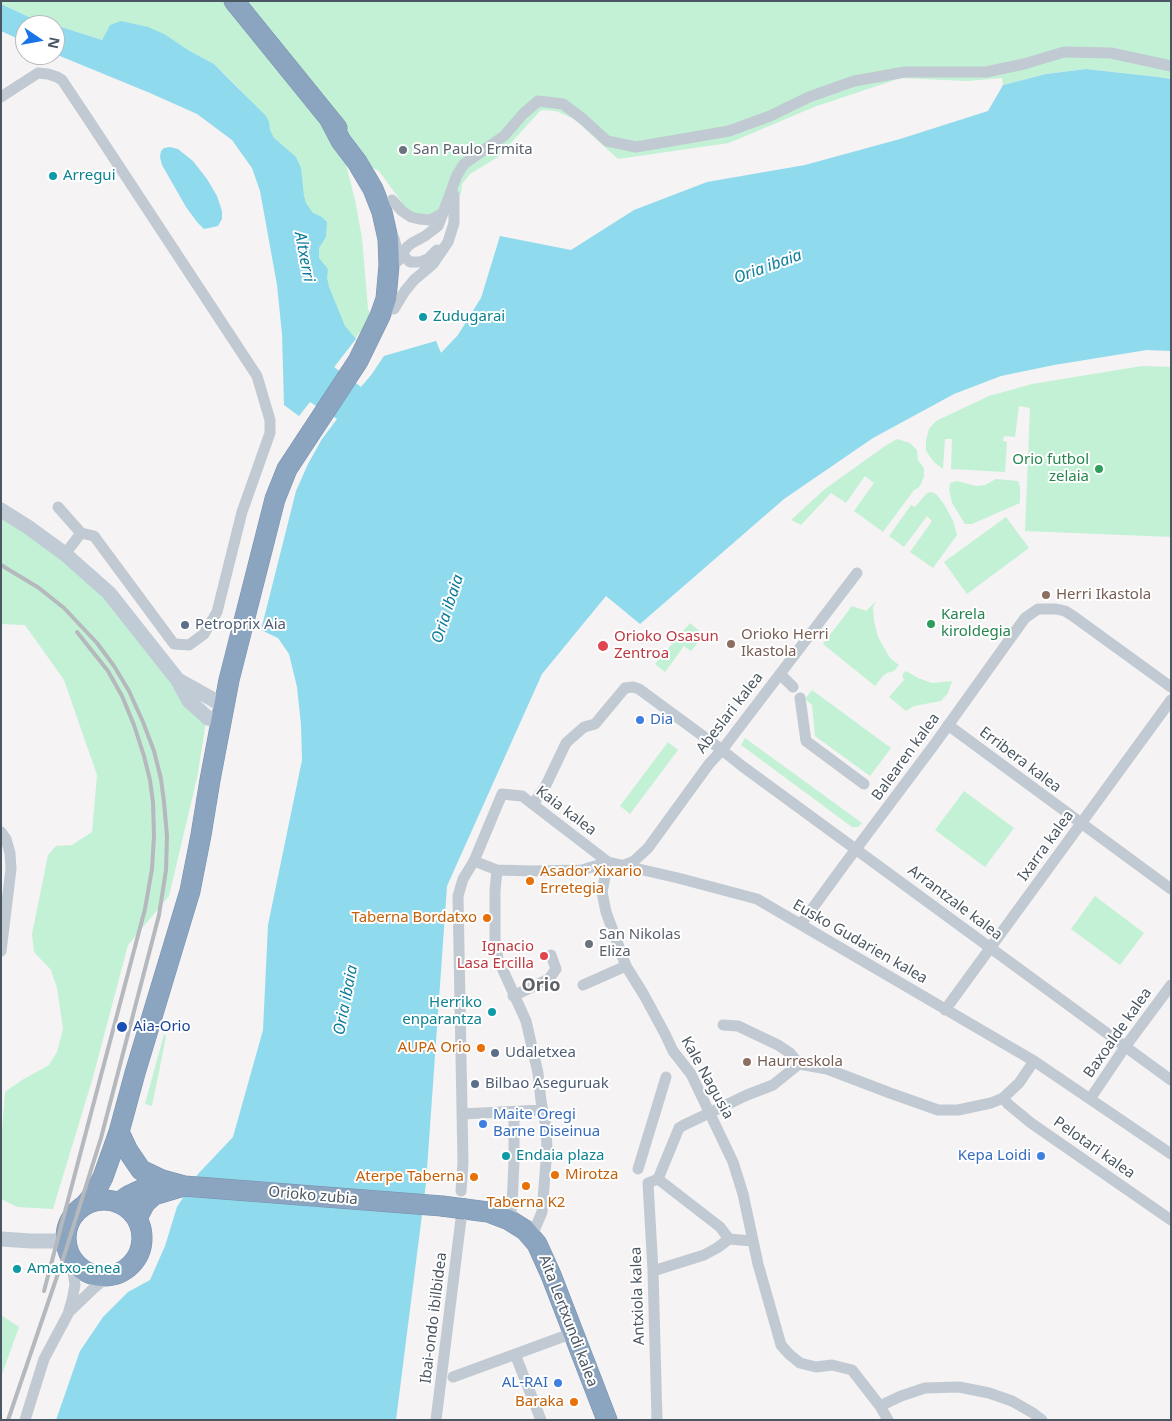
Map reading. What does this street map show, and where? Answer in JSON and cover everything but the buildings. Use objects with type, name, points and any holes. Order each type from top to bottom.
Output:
[{"type":"highway","points":[[85,1205],[104,1177],[119,1132],[190,890],[202,835],[210,780],[229,680],[275,499],[287,469],[358,361],[382,339],[390,301],[401,276],[402,243],[392,200],[383,184],[369,164],[234,1]]},
{"type":"highway","points":[[329,118],[341,141],[357,162],[373,189],[382,212],[388,240],[390,301]]},
{"type":"highway","points":[[119,1132],[128,1151],[141,1170],[162,1180],[184,1186]]},
{"type":"highway","points":[[116,1202],[119,1132]]},
{"type":"highway","points":[[116,1202],[162,1180]]},
{"type":"highway","points":[[137,1218],[145,1203],[154,1195],[184,1186]]},
{"type":"highway","name":"Orioko zubia","points":[[184,1186],[462,1206]]},
{"type":"highway","points":[[97,1200],[116,1202],[127,1207],[137,1218],[142,1236],[139,1254],[131,1266],[121,1273],[107,1277],[92,1275],[83,1270],[68,1250],[66,1231],[78,1209],[97,1200]]},
{"type":"highway","name":"Aita Lertxundi kalea","points":[[462,1206],[488,1212],[509,1220],[525,1230],[537,1244],[545,1259],[607,1420]]},
{"type":"street","points":[[402,256],[407,246],[438,226],[457,175],[464,164],[504,136],[523,114],[538,101],[563,104],[607,141],[636,148],[729,130],[770,116],[809,97],[854,81],[904,72],[986,72],[1024,64],[1064,52],[1111,53],[1171,66]]},
{"type":"street","points":[[1,97],[38,73],[62,80],[257,376],[270,420],[270,434],[242,512],[217,612],[204,634],[189,645],[174,644],[94,536],[81,533],[58,507]]},
{"type":"street","points":[[390,301],[433,264],[448,242],[454,223],[454,194],[457,175]]},
{"type":"street","points":[[373,189],[386,207],[397,250],[410,262],[420,262],[428,259],[442,244],[454,223]]},
{"type":"street","points":[[392,200],[402,211],[411,217],[430,220],[443,213]]},
{"type":"street","points":[[1,510],[28,527],[64,554],[109,593],[177,679],[190,701],[208,718],[222,714],[214,700],[177,679]]},
{"type":"street","points":[[64,554],[81,533]]},
{"type":"street","name":"Abeslari kalea","points":[[624,865],[634,861],[648,848],[709,764],[722,750],[856,573]]},
{"type":"street","name":"Balearen kalea","points":[[801,924],[1025,618],[1038,610],[1056,608],[1065,611],[1171,687]]},
{"type":"street","points":[[780,674],[792,687]]},
{"type":"street","points":[[194,689],[219,685],[229,680]]},
{"type":"street","name":"Arrantzale kalea","points":[[533,804],[545,787],[566,743],[584,727],[595,724],[625,688],[633,687],[639,689],[1171,1080]]},
{"type":"street","points":[[800,698],[806,741],[864,784]]},
{"type":"street","name":"Ixarra kalea","points":[[945,1010],[1171,700]]},
{"type":"street","name":"Erribera kalea","points":[[948,725],[1171,889]]},
{"type":"street","name":"Kaia kalea","points":[[502,794],[522,796],[608,862]]},
{"type":"street","name":"Ibai-ondo ibilbidea","points":[[436,1420],[462,1206],[463,1163],[458,896],[463,879],[474,861],[502,794]]},
{"type":"street","points":[[1,832],[6,839],[12,869],[1,951]]},
{"type":"street","points":[[648,848],[648,857],[658,873]]},
{"type":"street","name":"Eusko Gudarien kalea","points":[[474,861],[497,870],[532,871],[582,870],[608,862],[756,899],[1034,1061],[1171,1154]]},
{"type":"street","name":"Kale Nagusia","points":[[608,862],[602,892],[606,912],[626,966],[666,1034],[673,1051],[691,1074],[734,1162],[781,1345],[800,1363],[816,1367],[832,1365],[852,1370],[880,1406]]},
{"type":"street","points":[[497,870],[495,939],[498,959],[526,1021],[533,1045],[546,1127],[547,1148],[542,1212],[531,1238]]},
{"type":"street","points":[[514,996],[549,980],[556,969],[551,955]]},
{"type":"street","points":[[583,985],[626,966]]},
{"type":"street","name":"Baxoalde kalea","points":[[1090,1099],[1125,1047],[1171,985]]},
{"type":"street","points":[[723,1024],[738,1026],[778,1045],[790,1053],[799,1064],[827,1069],[938,1110],[978,1107],[1003,1098],[1019,1083],[1034,1061]]},
{"type":"street","points":[[729,1239],[720,1226],[658,1179],[679,1128],[747,1095],[773,1085],[799,1064]]},
{"type":"street","points":[[638,1169],[666,1077]]},
{"type":"street","name":"Pelotari kalea","points":[[1003,1098],[1030,1122],[1171,1220]]},
{"type":"street","points":[[462,1114],[542,1110]]},
{"type":"street","points":[[509,1220],[512,1206],[514,1112]]},
{"type":"street","name":"Antxiola kalea","points":[[657,1420],[653,1271],[648,1183],[658,1179]]},
{"type":"street","points":[[1,1239],[31,1241],[68,1250],[76,1285],[68,1314],[44,1360],[25,1420]]},
{"type":"street","points":[[653,1271],[704,1255],[729,1239],[753,1241]]},
{"type":"street","points":[[68,1314],[107,1277]]},
{"type":"street","points":[[453,1376],[573,1333]]},
{"type":"street","points":[[515,1354],[541,1420]]},
{"type":"street","points":[[888,1420],[880,1406],[901,1396],[925,1388],[959,1387],[989,1393],[1012,1401],[1033,1412],[1042,1420]]},
{"type":"green space","points":[[1,1],[1171,1],[1171,79],[1086,69],[1046,74],[1003,85],[1002,78],[967,81],[901,78],[814,107],[729,143],[618,159],[574,119],[556,111],[541,110],[498,157],[470,174],[462,184],[461,194],[434,213],[427,215],[413,213],[406,208],[379,171],[343,153],[362,238],[368,309],[370,313],[368,321],[334,368],[361,387],[384,356],[436,341],[441,353],[458,335],[481,298],[426,423],[330,374],[257,108],[235,84],[214,64],[188,50],[110,25],[102,40],[65,28],[65,15],[25,15],[1,4]]},
{"type":"green space","name":"Orio futbol zelaia","points":[[1142,366],[1171,367],[1171,537],[1025,531],[1030,408],[1019,406],[1015,437],[1004,436],[1003,441],[1007,442],[1005,472],[951,469],[952,439],[945,439],[943,469],[934,462],[926,451],[929,429],[936,421],[989,396],[1032,384]]},
{"type":"green space","points":[[897,439],[910,443],[917,450],[918,460],[924,468],[924,476],[921,484],[914,490],[883,532],[854,511],[874,483],[865,476],[846,503],[831,493],[801,525],[791,520],[825,489]]},
{"type":"green space","points":[[996,479],[1018,481],[1020,486],[1020,503],[972,524],[965,524],[952,503],[949,489],[950,483],[957,481],[976,486],[985,485]]},
{"type":"green space","points":[[927,493],[936,494],[944,504],[953,521],[957,535],[933,568],[910,552],[932,521],[927,516],[904,547],[889,536],[911,505],[915,507]]},
{"type":"green space","points":[[1,503],[78,557],[206,722],[197,778],[169,896],[128,945],[93,1077],[53,1209],[17,1207],[1,1199],[1,1143],[5,1092],[49,1065],[57,1052],[63,1029],[57,988],[51,970],[34,952],[32,934],[48,855],[56,846],[72,845],[92,832],[97,775],[64,680],[25,625],[1,624]]},
{"type":"green space","points":[[1006,517],[1029,548],[967,594],[944,562]]},
{"type":"green space","points":[[876,601],[873,607],[878,637],[890,658],[899,665],[894,671],[882,677],[875,686],[823,644],[852,606],[866,611]]},
{"type":"green space","points":[[690,623],[704,635],[691,651],[684,646],[665,672],[655,664]]},
{"type":"green space","points":[[906,671],[932,683],[952,681],[948,693],[941,701],[914,706],[906,711],[889,697],[904,680],[902,675]]},
{"type":"green space","points":[[812,690],[891,748],[870,776],[815,736],[812,705],[805,699]]},
{"type":"green space","points":[[745,738],[862,823],[858,827],[852,827],[741,745]]},
{"type":"green space","points":[[668,742],[678,750],[630,814],[620,806]]},
{"type":"green space","points":[[964,791],[1014,828],[985,867],[935,830]]},
{"type":"green space","points":[[1095,896],[1144,933],[1120,965],[1071,929]]},
{"type":"green space","points":[[164,1034],[166,1037],[152,1106],[145,1104]]},
{"type":"green space","points":[[1,1315],[19,1327],[1,1377]]},
{"type":"water","points":[[1,4],[25,15],[15,15],[15,37],[1,31]]},
{"type":"water","points":[[121,21],[148,27],[164,34],[214,64],[266,116],[274,138],[296,157],[301,168],[306,203],[313,213],[322,217],[327,222],[326,237],[319,248],[319,258],[328,269],[329,287],[345,326],[356,339],[334,367],[361,387],[384,356],[436,341],[441,353],[458,335],[481,298],[500,236],[571,250],[634,210],[707,182],[805,165],[900,139],[988,111],[1003,85],[1046,74],[1086,69],[1171,79],[1171,351],[1147,350],[1054,365],[1001,376],[954,394],[873,438],[784,499],[640,624],[606,596],[542,674],[447,886],[426,1183],[396,1420],[56,1420],[80,1351],[103,1317],[128,1292],[150,1280],[165,1246],[177,1207],[198,1174],[233,1137],[263,1030],[268,925],[302,760],[297,687],[289,654],[278,638],[261,630],[296,491],[322,439],[337,419],[310,402],[299,416],[284,405],[282,334],[277,285],[260,191],[252,168],[232,140],[197,114],[65,58],[65,28],[102,40],[110,25]]},
{"type":"water","points":[[164,148],[178,149],[193,161],[207,179],[217,196],[222,211],[222,219],[218,226],[204,229],[186,207],[162,165],[161,151]]},
{"type":"railway","points":[[1,565],[39,588],[64,608],[97,643],[114,666],[129,691],[154,751],[161,779],[167,836],[166,870],[159,915],[101,1138],[65,1253],[8,1420]]},
{"type":"railway","points":[[44,1291],[145,909],[152,869],[154,836],[150,780],[134,725],[122,696],[108,671],[77,632]]},
{"type":"place","name":"San Paulo Ermita","points":[[403,150]]},
{"type":"place","name":"Arregui","points":[[53,176]]},
{"type":"place","name":"Zudugarai","points":[[423,317]]},
{"type":"place","name":"Orio futbol zelaia","points":[[1099,469]]},
{"type":"place","name":"Herri Ikastola","points":[[1046,595]]},
{"type":"place","name":"Karela kiroldegia","points":[[931,624]]},
{"type":"place","name":"Petroprix Aia","points":[[185,625]]},
{"type":"place","name":"Orioko Herri Ikastola","points":[[731,644]]},
{"type":"place","name":"Orioko Osasun Zentroa","points":[[603,646]]},
{"type":"place","name":"Dia","points":[[640,720]]},
{"type":"place","name":"Asador Xixario Erretegia","points":[[530,881]]},
{"type":"place","name":"Taberna Bordatxo","points":[[487,918]]},
{"type":"place","name":"San Nikolas Eliza","points":[[589,944]]},
{"type":"place","name":"Ignacio Lasa Ercilla","points":[[544,956]]},
{"type":"place","name":"Herriko enparantza","points":[[492,1012]]},
{"type":"place","name":"Aia-Orio","points":[[122,1027]]},
{"type":"place","name":"AUPA Orio","points":[[481,1048]]},
{"type":"place","name":"Udaletxea","points":[[495,1053]]},
{"type":"place","name":"Haurreskola","points":[[747,1062]]},
{"type":"place","name":"Bilbao Aseguruak","points":[[475,1084]]},
{"type":"place","name":"Maite Oregi Barne Diseinua","points":[[483,1124]]},
{"type":"place","name":"Endaia plaza","points":[[506,1156]]},
{"type":"place","name":"Kepa Loidi","points":[[1041,1156]]},
{"type":"place","name":"Mirotza","points":[[555,1175]]},
{"type":"place","name":"Aterpe Taberna","points":[[474,1177]]},
{"type":"place","name":"Taberna K2","points":[[526,1186]]},
{"type":"place","name":"Amatxo-enea","points":[[17,1269]]},
{"type":"place","name":"AL-RAI","points":[[558,1383]]},
{"type":"place","name":"Baraka","points":[[574,1402]]},
{"type":"district","name":"Orio","points":[[541,986]]},
{"type":"water label","name":"Altxerri","points":[[304,257]]},
{"type":"water label","name":"Oria ibaia","points":[[768,267]]},
{"type":"water label","name":"Oria ibaia","points":[[448,609]]},
{"type":"water label","name":"Oria ibaia","points":[[346,1000]]}]
